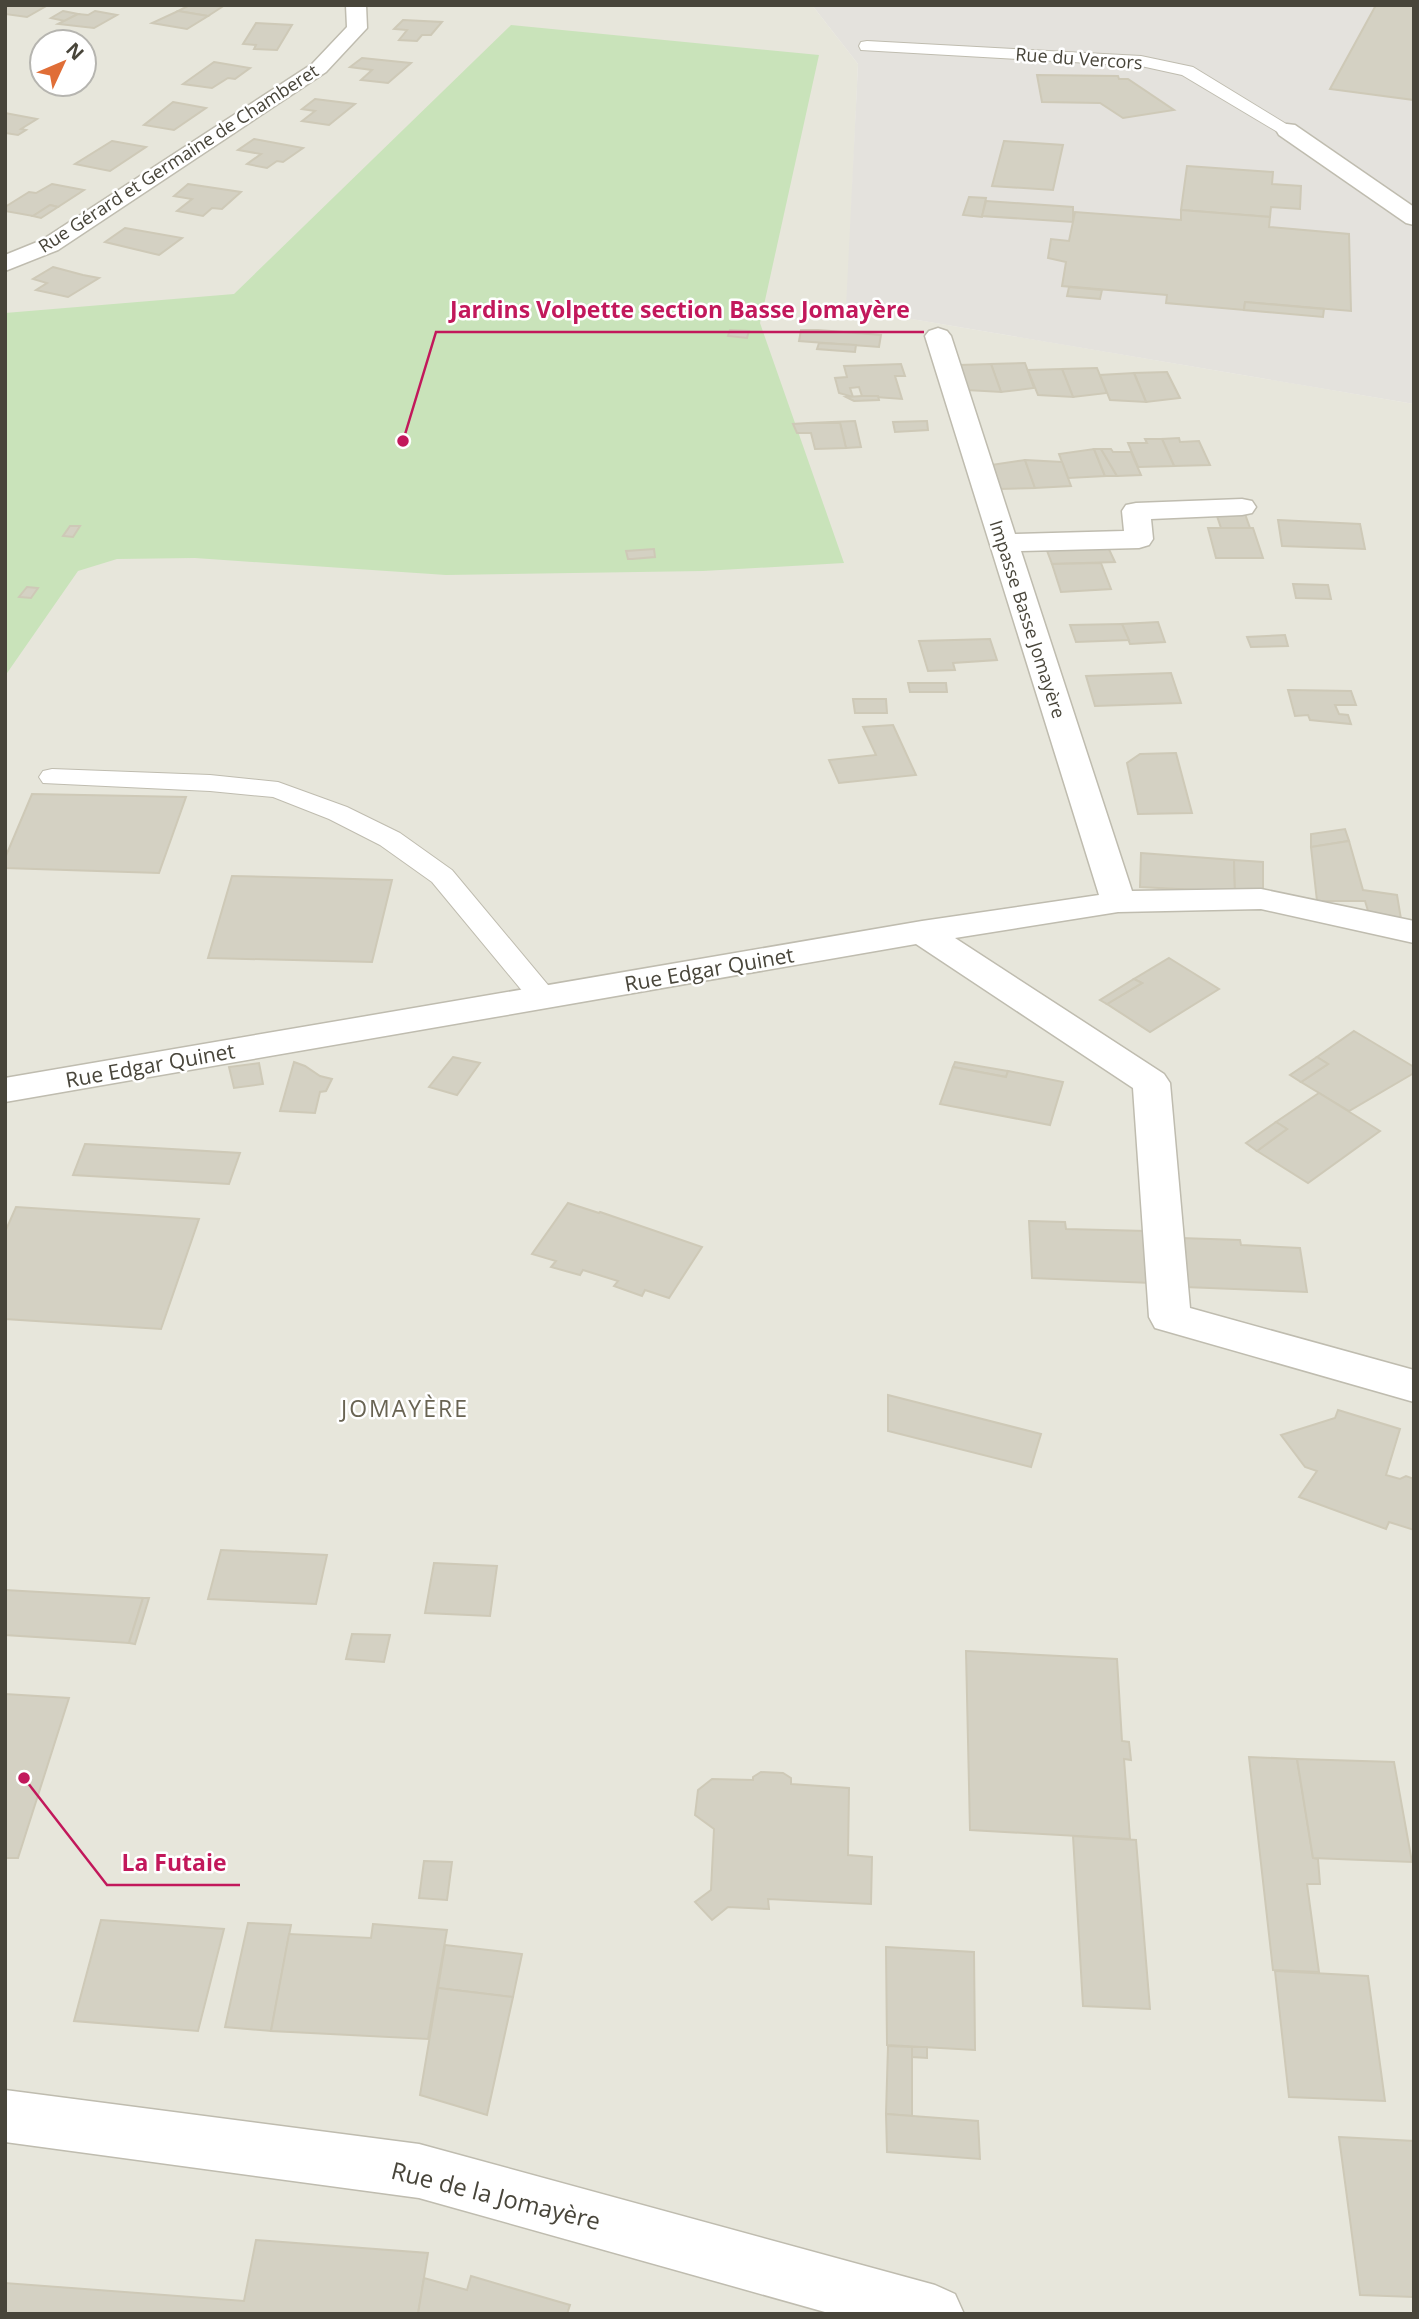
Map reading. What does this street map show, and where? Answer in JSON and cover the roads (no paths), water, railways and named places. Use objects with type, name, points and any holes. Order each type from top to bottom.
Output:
[{"type":"street","name":"Rue Gérard et Germaine de Chamberet","points":[[5,264],[50,245],[319,68],[357,28],[356,5]]},
{"type":"street","name":"Rue du Vercors","points":[[1287,130],[1414,218]]},
{"type":"street","name":"Impasse Basse Jomayère","points":[[938,336],[1118,902]]},
{"type":"street","points":[[1004,543],[1139,539],[1136,511],[1242,507]]},
{"type":"street","name":"Rue Edgar Quinet","points":[[5,1090],[922,932],[1118,902],[1261,899],[1414,932]]},
{"type":"street","points":[[922,932],[1151,1083],[1170,1317],[1414,1386]]},
{"type":"street","name":"Rue de la Jomayère","points":[[5,2116],[419,2171],[935,2314]]},
{"type":"lane","name":"Rue du Vercors","points":[[867,46],[1141,61],[1188,71],[1287,130]]},
{"type":"lane","points":[[52,777],[210,783],[278,790],[338,813],[390,839],[442,876],[543,998]]},
{"type":"place","name":"Jardins Volpette section Basse Jomayère","points":[[403,441]]},
{"type":"place","name":"La Futaie","points":[[24,1778]]},
{"type":"district","name":"JOMAYÈRE","points":[[405,1408]]}]
